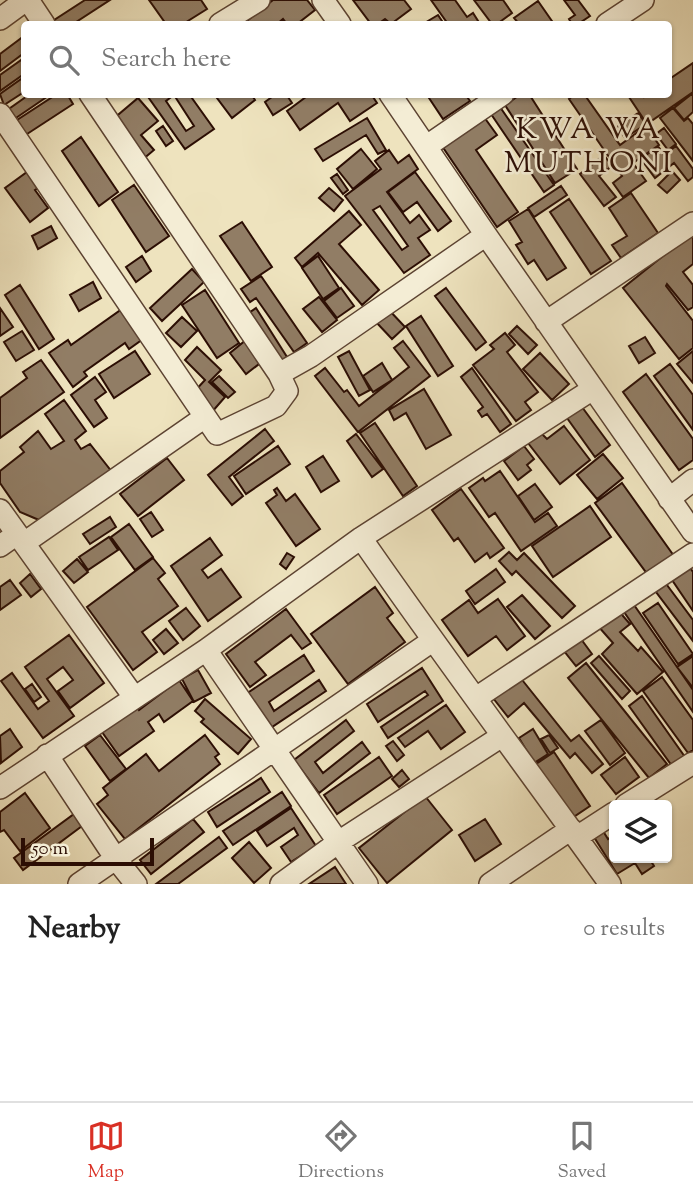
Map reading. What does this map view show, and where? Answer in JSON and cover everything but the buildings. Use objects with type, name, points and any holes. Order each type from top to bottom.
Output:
[{"type":"street","points":[[0,19],[27,0],[42,21]]},
{"type":"street","points":[[225,21],[258,0]]},
{"type":"street","points":[[323,0],[338,21]]},
{"type":"street","points":[[612,21],[643,0]]},
{"type":"street","points":[[0,114],[217,434],[276,407],[287,391],[279,374],[99,98]]},
{"type":"street","points":[[393,98],[693,532]]},
{"type":"street","points":[[427,146],[497,98]]},
{"type":"street","points":[[546,322],[693,223]]},
{"type":"street","points":[[279,374],[311,356],[486,235]]},
{"type":"street","points":[[0,788],[206,650],[361,538],[593,388]]},
{"type":"street","points":[[14,541],[205,417]]},
{"type":"street","points":[[669,499],[693,480]]},
{"type":"street","points":[[0,510],[14,541],[134,697]]},
{"type":"street","points":[[361,538],[432,641],[477,698],[610,884]]},
{"type":"street","points":[[477,698],[693,554]]},
{"type":"street","points":[[79,884],[432,641]]},
{"type":"street","points":[[206,650],[340,841],[367,884]]},
{"type":"street","points":[[281,884],[340,841],[502,736]]},
{"type":"street","points":[[47,755],[116,859],[136,884]]},
{"type":"street","points":[[634,800],[693,763]]},
{"type":"street","points":[[490,884],[574,833],[609,816]]},
{"type":"district","name":"KWA WA MUTHONI","points":[[589,147]]}]
